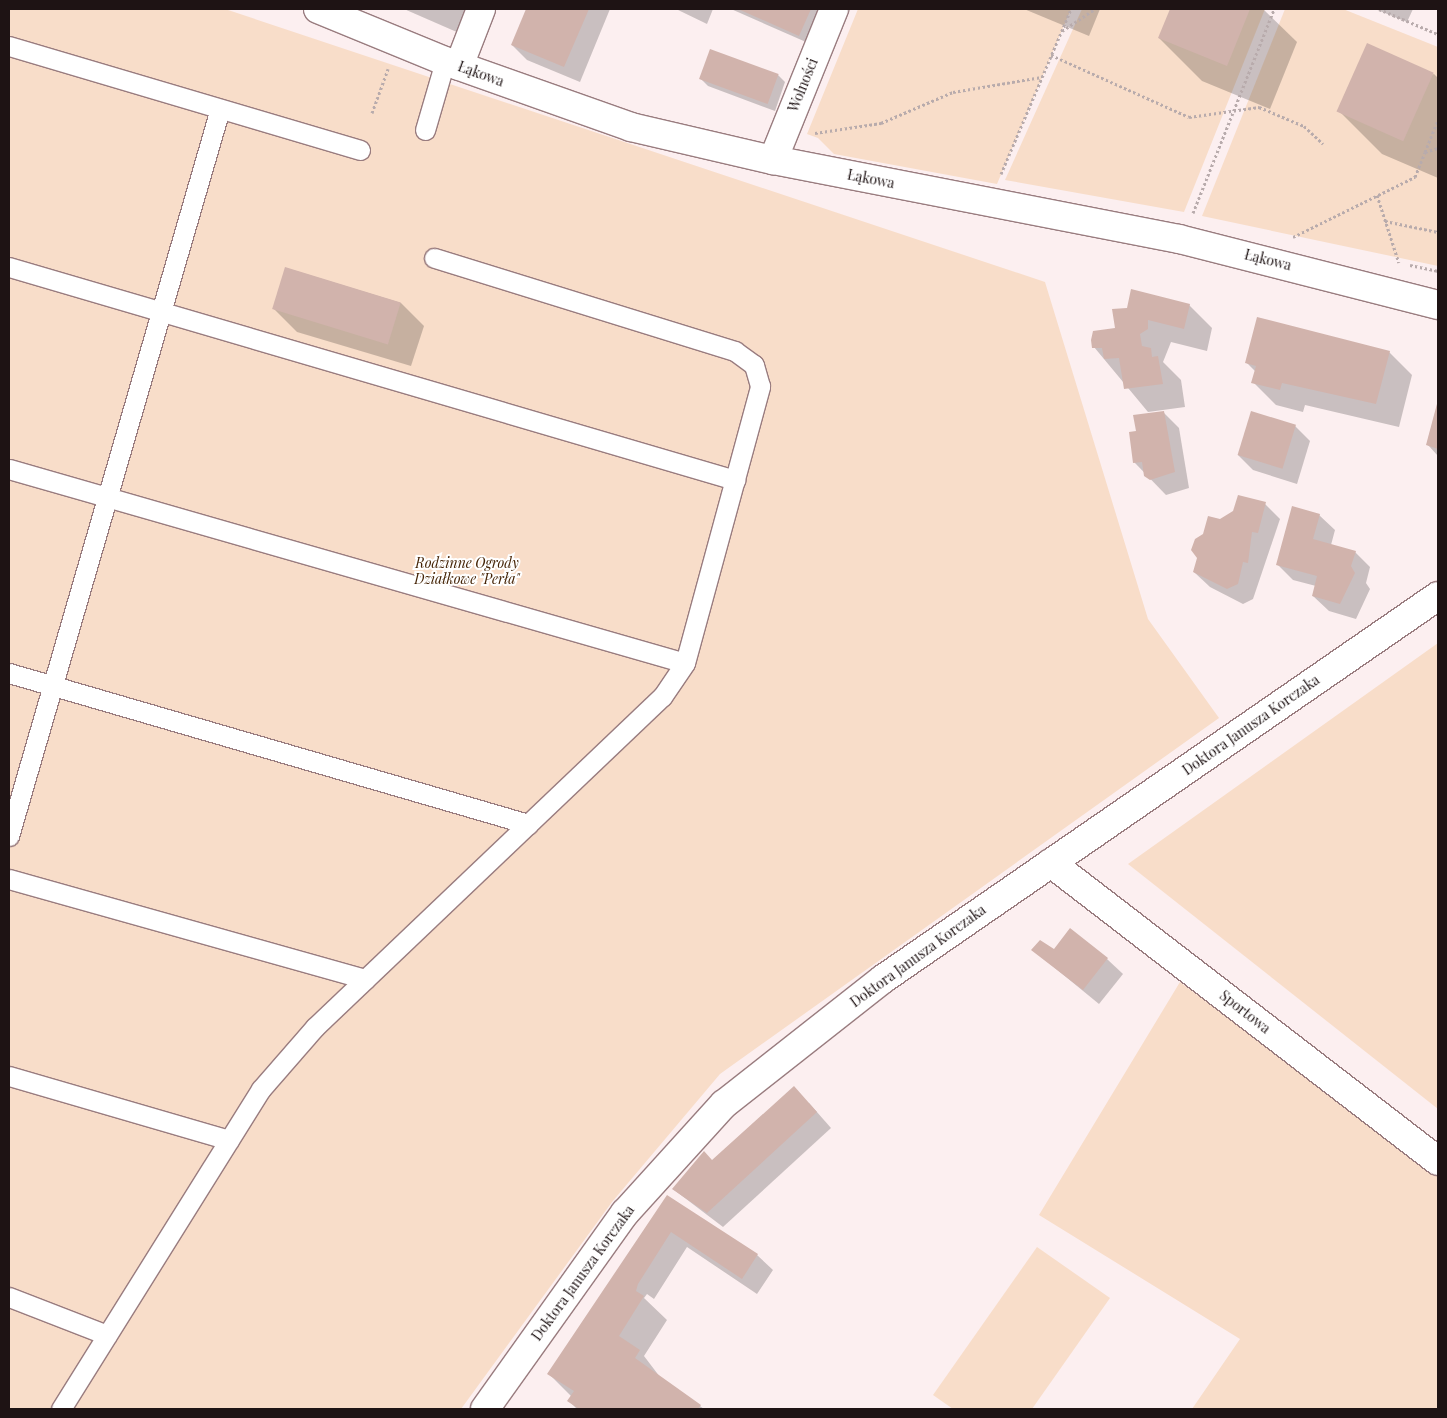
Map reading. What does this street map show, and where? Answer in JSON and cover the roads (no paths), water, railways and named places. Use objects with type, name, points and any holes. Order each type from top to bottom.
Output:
[{"type":"street","name":"Łąkowa","points":[[318,9],[452,63],[631,127],[773,160],[1179,238],[1438,306]]},
{"type":"street","points":[[452,63],[481,9]]},
{"type":"street","name":"Wolności","points":[[773,160],[834,9]]},
{"type":"street","name":"Doktora Janusza Korczaka","points":[[485,1409],[624,1213],[724,1104],[883,979],[1438,596]]},
{"type":"street","name":"Sportowa","points":[[1051,863],[1438,1162]]},
{"type":"lane","points":[[9,46],[360,150]]},
{"type":"lane","points":[[425,130],[452,63]]},
{"type":"lane","points":[[9,836],[220,109]]},
{"type":"lane","points":[[61,1409],[261,1090],[365,979],[662,697],[685,663],[760,386],[754,365],[742,356],[434,258]]},
{"type":"lane","points":[[9,267],[735,480]]},
{"type":"lane","points":[[9,469],[685,663]]},
{"type":"lane","points":[[9,673],[528,824]]},
{"type":"lane","points":[[9,879],[365,979]]},
{"type":"lane","points":[[9,1076],[229,1140]]},
{"type":"lane","points":[[9,1297],[107,1335]]},
{"type":"park label","name":"Rodzinne Ogrody Działkowe \"Perła\"","points":[[467,572]]}]
